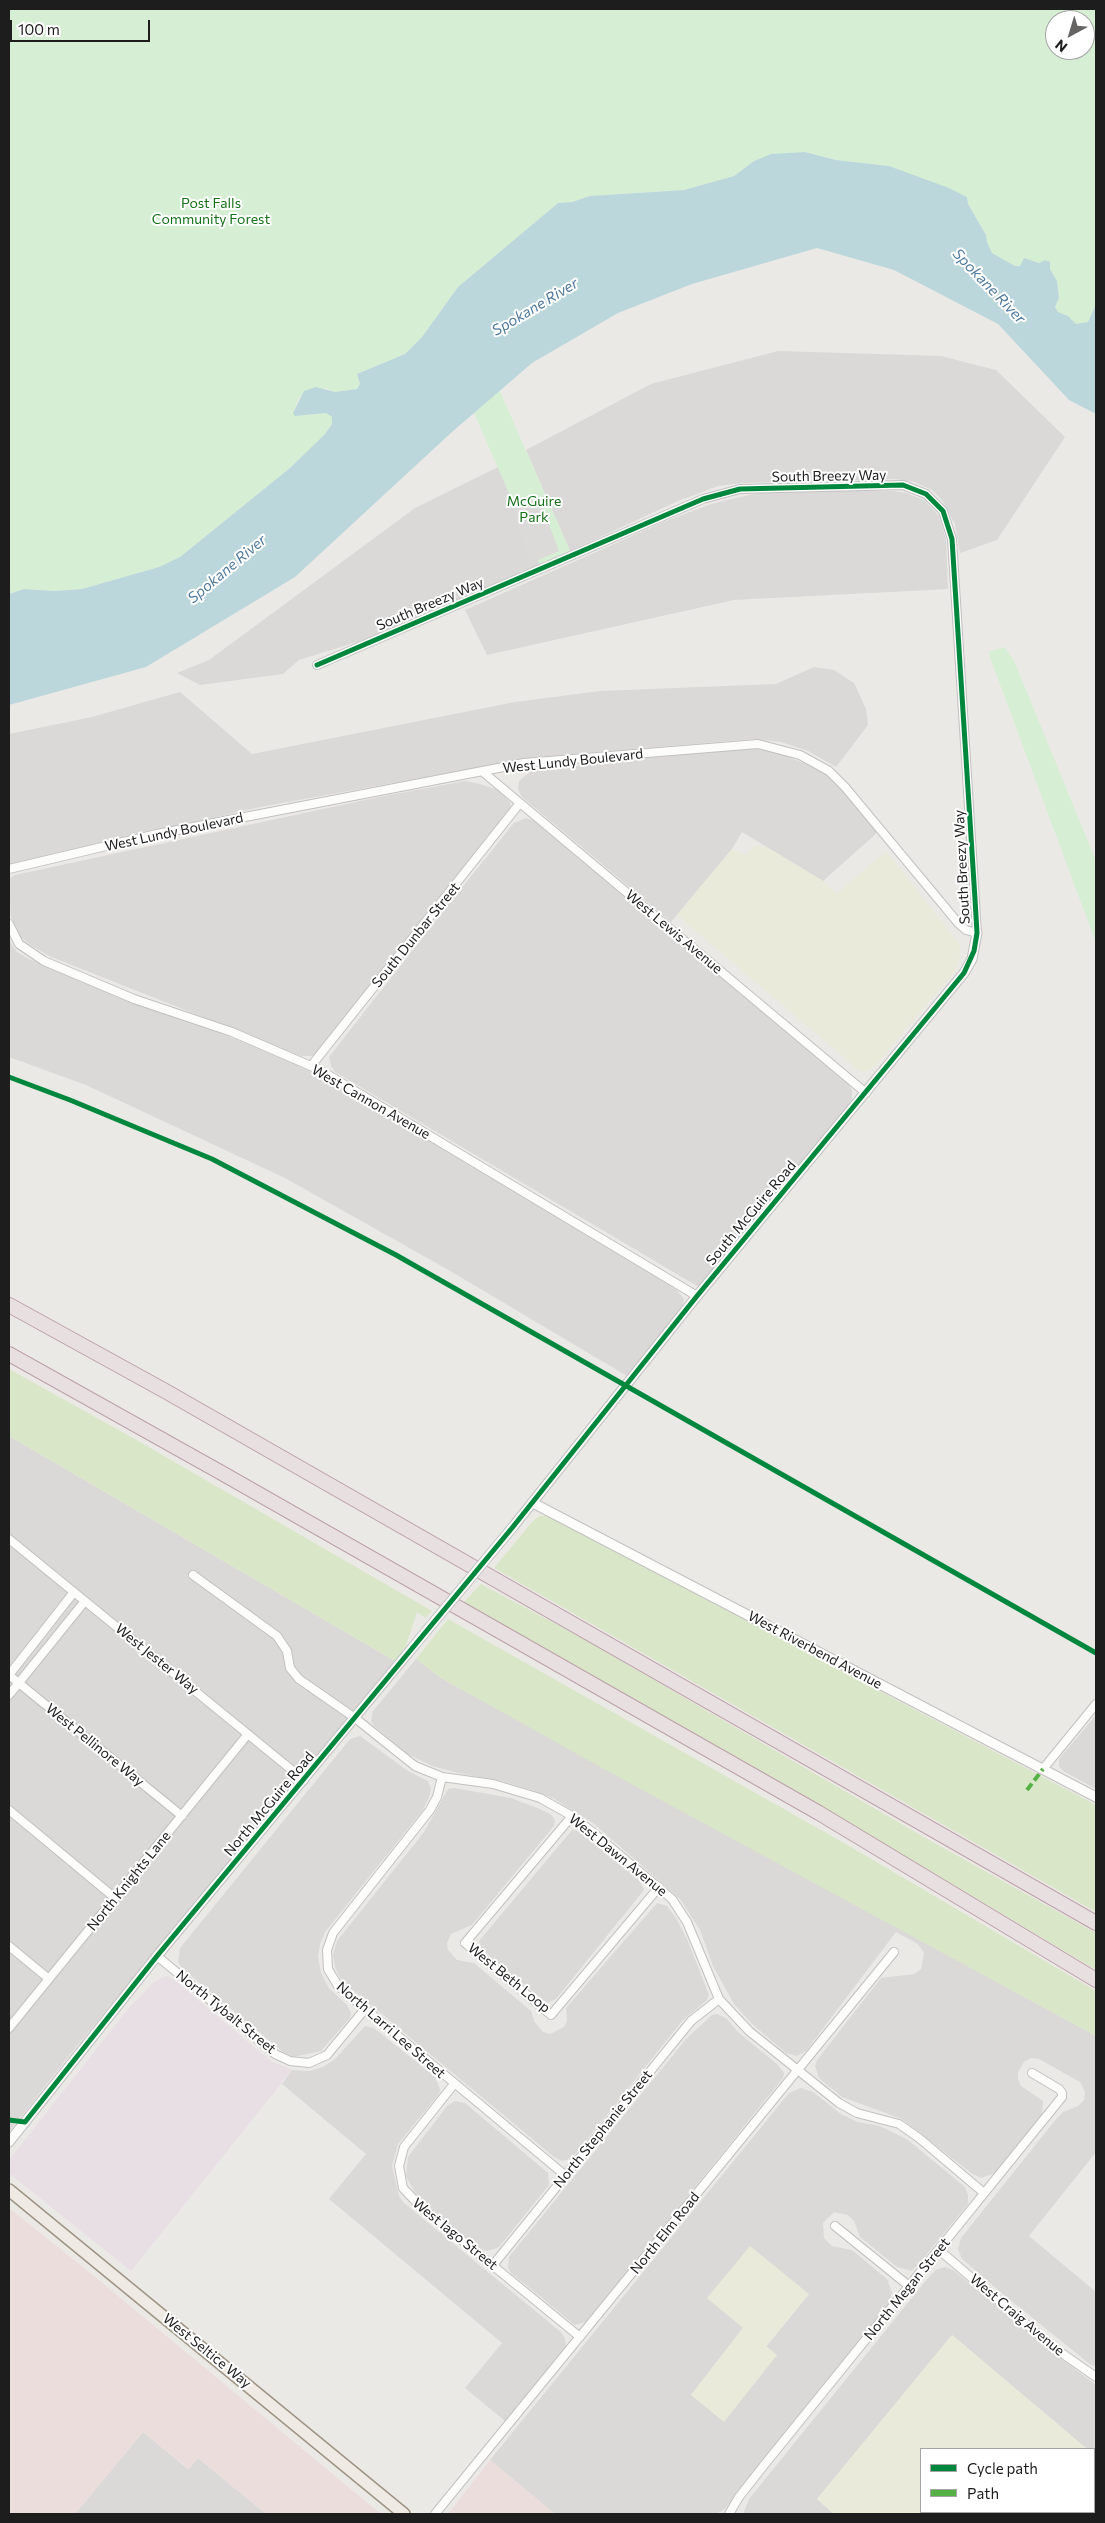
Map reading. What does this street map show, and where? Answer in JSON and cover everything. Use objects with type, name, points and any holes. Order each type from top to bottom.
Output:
[{"type":"highway","points":[[9,1305],[218,1422],[1096,1923]]},
{"type":"highway","points":[[9,1354],[212,1467],[819,1814],[1096,1980]]},
{"type":"main road","name":"West Seltice Way","points":[[9,2190],[404,2514]]},
{"type":"street","name":"South Breezy Way","points":[[317,665],[703,498],[740,489],[902,485],[926,494],[943,512],[952,539],[977,933]]},
{"type":"street","name":"West Lundy Boulevard","points":[[9,869],[157,834],[524,763],[742,744],[763,744],[789,751],[821,766],[838,779],[958,924],[966,930],[977,933]]},
{"type":"street","name":"West Lewis Avenue","points":[[483,772],[866,1093]]},
{"type":"street","name":"South Dunbar Street","points":[[311,1066],[520,803]]},
{"type":"street","name":"West Cannon Avenue","points":[[9,924],[19,944],[44,961],[134,999],[232,1032],[311,1066],[697,1296]]},
{"type":"street","name":"South McGuire Road","points":[[533,1503],[697,1296],[964,973],[972,959],[977,933]]},
{"type":"street","name":"North McGuire Road","points":[[9,2142],[157,1956],[533,1503]]},
{"type":"street","name":"West Riverbend Avenue","points":[[533,1503],[1096,1797]]},
{"type":"street","name":"West Jester Way","points":[[9,1539],[304,1780]]},
{"type":"street","name":"West Dawn Avenue","points":[[193,1575],[269,1628],[283,1644],[293,1673],[355,1718],[415,1766],[442,1777],[493,1784],[515,1790],[540,1798],[572,1816],[672,1899],[687,1922],[719,1999],[749,2031],[839,2103],[857,2113],[899,2124],[919,2138],[984,2193]]},
{"type":"street","points":[[9,1675],[74,1592]]},
{"type":"street","points":[[9,1695],[85,1601]]},
{"type":"street","name":"West Pellinore Way","points":[[9,1675],[182,1816]]},
{"type":"street","points":[[1043,1769],[1096,1704]]},
{"type":"street","name":"North Knights Lane","points":[[9,2028],[248,1734]]},
{"type":"street","name":"North Larri Lee Street","points":[[442,1777],[430,1810],[329,1941],[326,1961],[331,1978],[454,2084],[566,2176]]},
{"type":"street","points":[[9,1810],[115,1898]]},
{"type":"street","name":"West Beth Loop","points":[[572,1816],[465,1943],[551,2015],[659,1887]]},
{"type":"street","points":[[9,1946],[49,1979]]},
{"type":"street","name":"North Elm Road","points":[[435,2514],[894,1952]]},
{"type":"street","name":"North Tybalt Street","points":[[157,1956],[276,2054],[290,2061],[309,2063],[327,2055],[366,2009]]},
{"type":"street","name":"North Stephanie Street","points":[[493,2265],[691,2021],[719,1999]]},
{"type":"street","name":"North Megan Street","points":[[729,2514],[755,2477],[1062,2097],[1059,2089],[1032,2073]]},
{"type":"street","name":"West Iago Street","points":[[454,2084],[404,2147],[399,2166],[403,2188],[409,2196],[580,2337]]},
{"type":"street","points":[[835,2226],[909,2286]]},
{"type":"street","name":"West Craig Avenue","points":[[939,2250],[1053,2347],[1096,2376]]},
{"type":"shaded area","points":[[778,351],[941,356],[996,370],[1065,437],[997,540],[960,553],[955,524],[942,500],[932,490],[914,482],[895,479],[743,483],[718,486],[678,501],[570,551],[526,450],[651,384]]},
{"type":"shaded area","points":[[498,467],[540,564],[370,638],[299,660],[283,674],[200,685],[177,673],[209,660],[415,508]]},
{"type":"shaded area","points":[[766,491],[893,491],[906,493],[924,500],[939,516],[946,539],[948,589],[734,600],[487,655],[465,610],[666,521],[711,504]]},
{"type":"shaded area","points":[[539,498],[559,551],[529,564],[512,507]]},
{"type":"shaded area","points":[[814,667],[834,670],[854,683],[866,709],[868,725],[836,767],[808,751],[781,742],[754,739],[537,757],[260,807],[9,866],[9,734],[92,717],[180,692],[252,754],[515,702],[600,691],[776,684]]},
{"type":"shaded area","points":[[759,747],[772,750],[822,771],[837,783],[878,832],[823,881],[742,832],[732,849],[671,922],[522,797],[518,789],[519,781],[531,771],[727,748]]},
{"type":"shaded area","points":[[465,781],[498,790],[510,802],[511,806],[508,812],[321,1049],[313,1056],[301,1056],[49,956],[17,934],[11,917],[9,879],[15,875],[379,797]]},
{"type":"shaded area","points":[[526,818],[533,820],[849,1085],[852,1090],[852,1098],[848,1106],[702,1284],[697,1286],[335,1072],[331,1066],[329,1057],[456,895],[514,823]]},
{"type":"shaded area","points":[[9,940],[17,952],[29,959],[240,1041],[303,1068],[355,1095],[676,1289],[684,1299],[681,1315],[627,1376],[452,1272],[285,1178],[86,1085],[9,1057]]},
{"type":"shaded area","points":[[9,1436],[395,1661],[76,2047],[9,2132]]},
{"type":"shaded area","points":[[416,1659],[441,1678],[1096,2036],[1096,2152],[1029,2236],[1096,2292],[1096,2366],[1091,2365],[998,2290],[962,2259],[958,2249],[961,2238],[1057,2118],[1063,2112],[1078,2106],[1084,2100],[1085,2092],[1080,2082],[1039,2059],[1031,2058],[1024,2062],[1018,2072],[1018,2079],[1021,2086],[1043,2101],[1042,2114],[995,2173],[981,2178],[971,2173],[902,2119],[842,2097],[819,2078],[815,2066],[817,2060],[881,1978],[914,1974],[921,1969],[924,1953],[918,1944],[896,1932],[806,2051],[797,2056],[786,2053],[751,2023],[734,2004],[713,1966],[700,1930],[680,1899],[593,1823],[553,1798],[535,1791],[502,1781],[432,1766],[408,1754],[374,1726],[371,1721],[373,1711]]},
{"type":"shaded area","points":[[1096,1715],[1096,1789],[1063,1771],[1059,1766],[1059,1759]]},
{"type":"shaded area","points":[[360,1736],[408,1771],[428,1781],[431,1789],[423,1810],[325,1932],[320,1944],[318,1957],[321,1973],[329,1988],[347,2005],[351,2013],[350,2018],[321,2051],[294,2057],[283,2052],[183,1969],[178,1962],[180,1948],[350,1739]]},
{"type":"shaded area","points":[[454,1788],[511,1798],[552,1815],[555,1821],[554,1826],[472,1925],[451,1934],[447,1943],[448,1950],[457,1960],[474,1963],[531,2011],[534,2021],[543,2032],[550,2034],[564,2027],[567,2021],[566,2008],[657,1903],[667,1906],[676,1918],[687,1939],[709,1995],[707,2000],[683,2020],[573,2157],[567,2160],[562,2161],[554,2157],[348,1986],[340,1978],[335,1967],[333,1955],[337,1941],[424,1832],[448,1789]]},
{"type":"shaded area","points":[[572,1830],[579,1831],[640,1881],[644,1890],[556,1999],[547,2003],[482,1950],[479,1941]]},
{"type":"shaded area","points":[[167,1976],[271,2061],[292,2070],[131,2271],[10,2174],[9,2160],[128,2009],[155,1981]]},
{"type":"shaded area","points":[[717,2014],[726,2018],[738,2032],[777,2064],[784,2073],[783,2078],[586,2322],[575,2325],[511,2273],[508,2268],[509,2257],[686,2039],[712,2015]]},
{"type":"shaded area","points":[[365,2026],[374,2028],[435,2077],[440,2089],[439,2094],[398,2144],[392,2166],[399,2196],[404,2203],[562,2333],[565,2339],[566,2345],[564,2350],[505,2421],[465,2388],[502,2343],[329,2199],[366,2154],[282,2084],[292,2070],[309,2071],[323,2067],[335,2059]]},
{"type":"shaded area","points":[[801,2088],[813,2092],[841,2114],[858,2122],[880,2126],[908,2140],[965,2187],[968,2195],[968,2204],[911,2271],[897,2267],[860,2237],[854,2221],[848,2215],[834,2212],[823,2223],[824,2238],[832,2246],[852,2250],[887,2279],[892,2292],[889,2304],[725,2509],[716,2514],[555,2514],[490,2460],[789,2093]],"holes":[[[809,2294],[766,2347],[777,2356],[691,2395],[743,2328]]]},
{"type":"shaded area","points":[[455,2101],[465,2103],[548,2173],[549,2185],[499,2247],[486,2251],[480,2249],[417,2196],[406,2176],[408,2157],[447,2106]]},
{"type":"shaded area","points":[[9,2208],[88,2271],[381,2514],[266,2514],[198,2458],[189,2469],[143,2432],[75,2514],[9,2514]]},
{"type":"shaded area","points":[[945,2267],[953,2270],[1055,2354],[1096,2385],[1096,2457],[1095,2448],[1086,2448],[952,2335],[817,2499],[834,2514],[743,2514],[749,2499],[936,2270]]},
{"type":"shaded area","points":[[143,2432],[188,2469],[198,2458],[266,2514],[75,2514]]},
{"type":"shaded area","points":[[490,2460],[555,2514],[448,2514]]},
{"type":"green space","name":"Post Falls Community Forest","points":[[9,9],[1096,9],[1096,304],[1088,322],[1076,325],[1068,316],[1058,312],[1055,307],[1059,298],[1057,281],[1050,269],[1039,263],[1015,266],[992,253],[986,234],[968,204],[967,197],[889,166],[836,160],[805,152],[754,161],[734,176],[684,190],[590,196],[572,202],[558,203],[458,287],[422,337],[405,354],[357,374],[360,385],[357,389],[335,392],[326,388],[299,397],[293,413],[309,415],[326,412],[332,417],[332,424],[325,434],[290,468],[180,557],[159,567],[82,589],[54,591],[24,589],[9,594]]},
{"type":"green space","name":"McGuire Park","points":[[495,380],[570,551],[540,564],[470,404]]},
{"type":"green space","points":[[1005,647],[1015,663],[1096,861],[1096,943],[988,652]]},
{"type":"green space","points":[[755,846],[766,847],[823,881],[837,894],[886,851],[960,945],[960,957],[955,971],[874,1067],[864,1072],[859,1070],[677,915],[732,849],[745,855]]},
{"type":"green space","points":[[9,1369],[133,1438],[432,1611],[425,1618],[417,1612],[406,1646],[395,1661],[9,1436]]},
{"type":"green space","points":[[539,1516],[547,1516],[1096,1805],[1096,1912],[494,1568]]},
{"type":"green space","points":[[481,1584],[580,1637],[922,1836],[1096,1933],[1096,1970],[912,1860],[462,1604]]},
{"type":"green space","points":[[448,1619],[851,1847],[1096,1991],[1096,2036],[613,1774],[441,1678],[416,1659]]},
{"type":"green space","points":[[750,2246],[809,2294],[766,2346],[777,2355],[724,2422],[691,2395],[743,2328],[707,2298]]},
{"type":"green space","points":[[952,2335],[1086,2448],[920,2448],[920,2513],[1095,2513],[1096,2457],[1096,2514],[834,2514],[817,2499]]},
{"type":"water","name":"Spokane River","points":[[805,152],[836,160],[889,166],[949,188],[967,197],[968,204],[986,235],[992,253],[1015,266],[1020,266],[1024,258],[1039,263],[1045,260],[1050,262],[1050,269],[1057,281],[1059,298],[1055,307],[1058,312],[1068,316],[1076,324],[1088,322],[1096,304],[1096,414],[1069,400],[998,324],[894,270],[817,248],[692,284],[618,313],[532,363],[452,432],[295,577],[146,667],[9,705],[9,594],[24,589],[54,591],[82,589],[159,567],[180,557],[290,468],[325,434],[332,424],[332,417],[326,413],[295,416],[293,413],[304,391],[316,387],[335,392],[357,389],[360,384],[357,374],[405,354],[422,337],[458,287],[558,203],[572,202],[590,196],[684,190],[734,176],[754,161],[771,154]]},
{"type":"marked path","points":[[1027,1790],[1043,1769]]},
{"type":"cycle path","points":[[9,2120],[25,2122],[157,1956],[512,1528],[697,1296],[964,973],[974,951],[977,933],[952,539],[943,511],[926,494],[903,485],[740,489],[703,499],[317,665]]},
{"type":"cycle path","points":[[9,1077],[70,1100],[212,1159],[396,1255],[1096,1653]]}]
